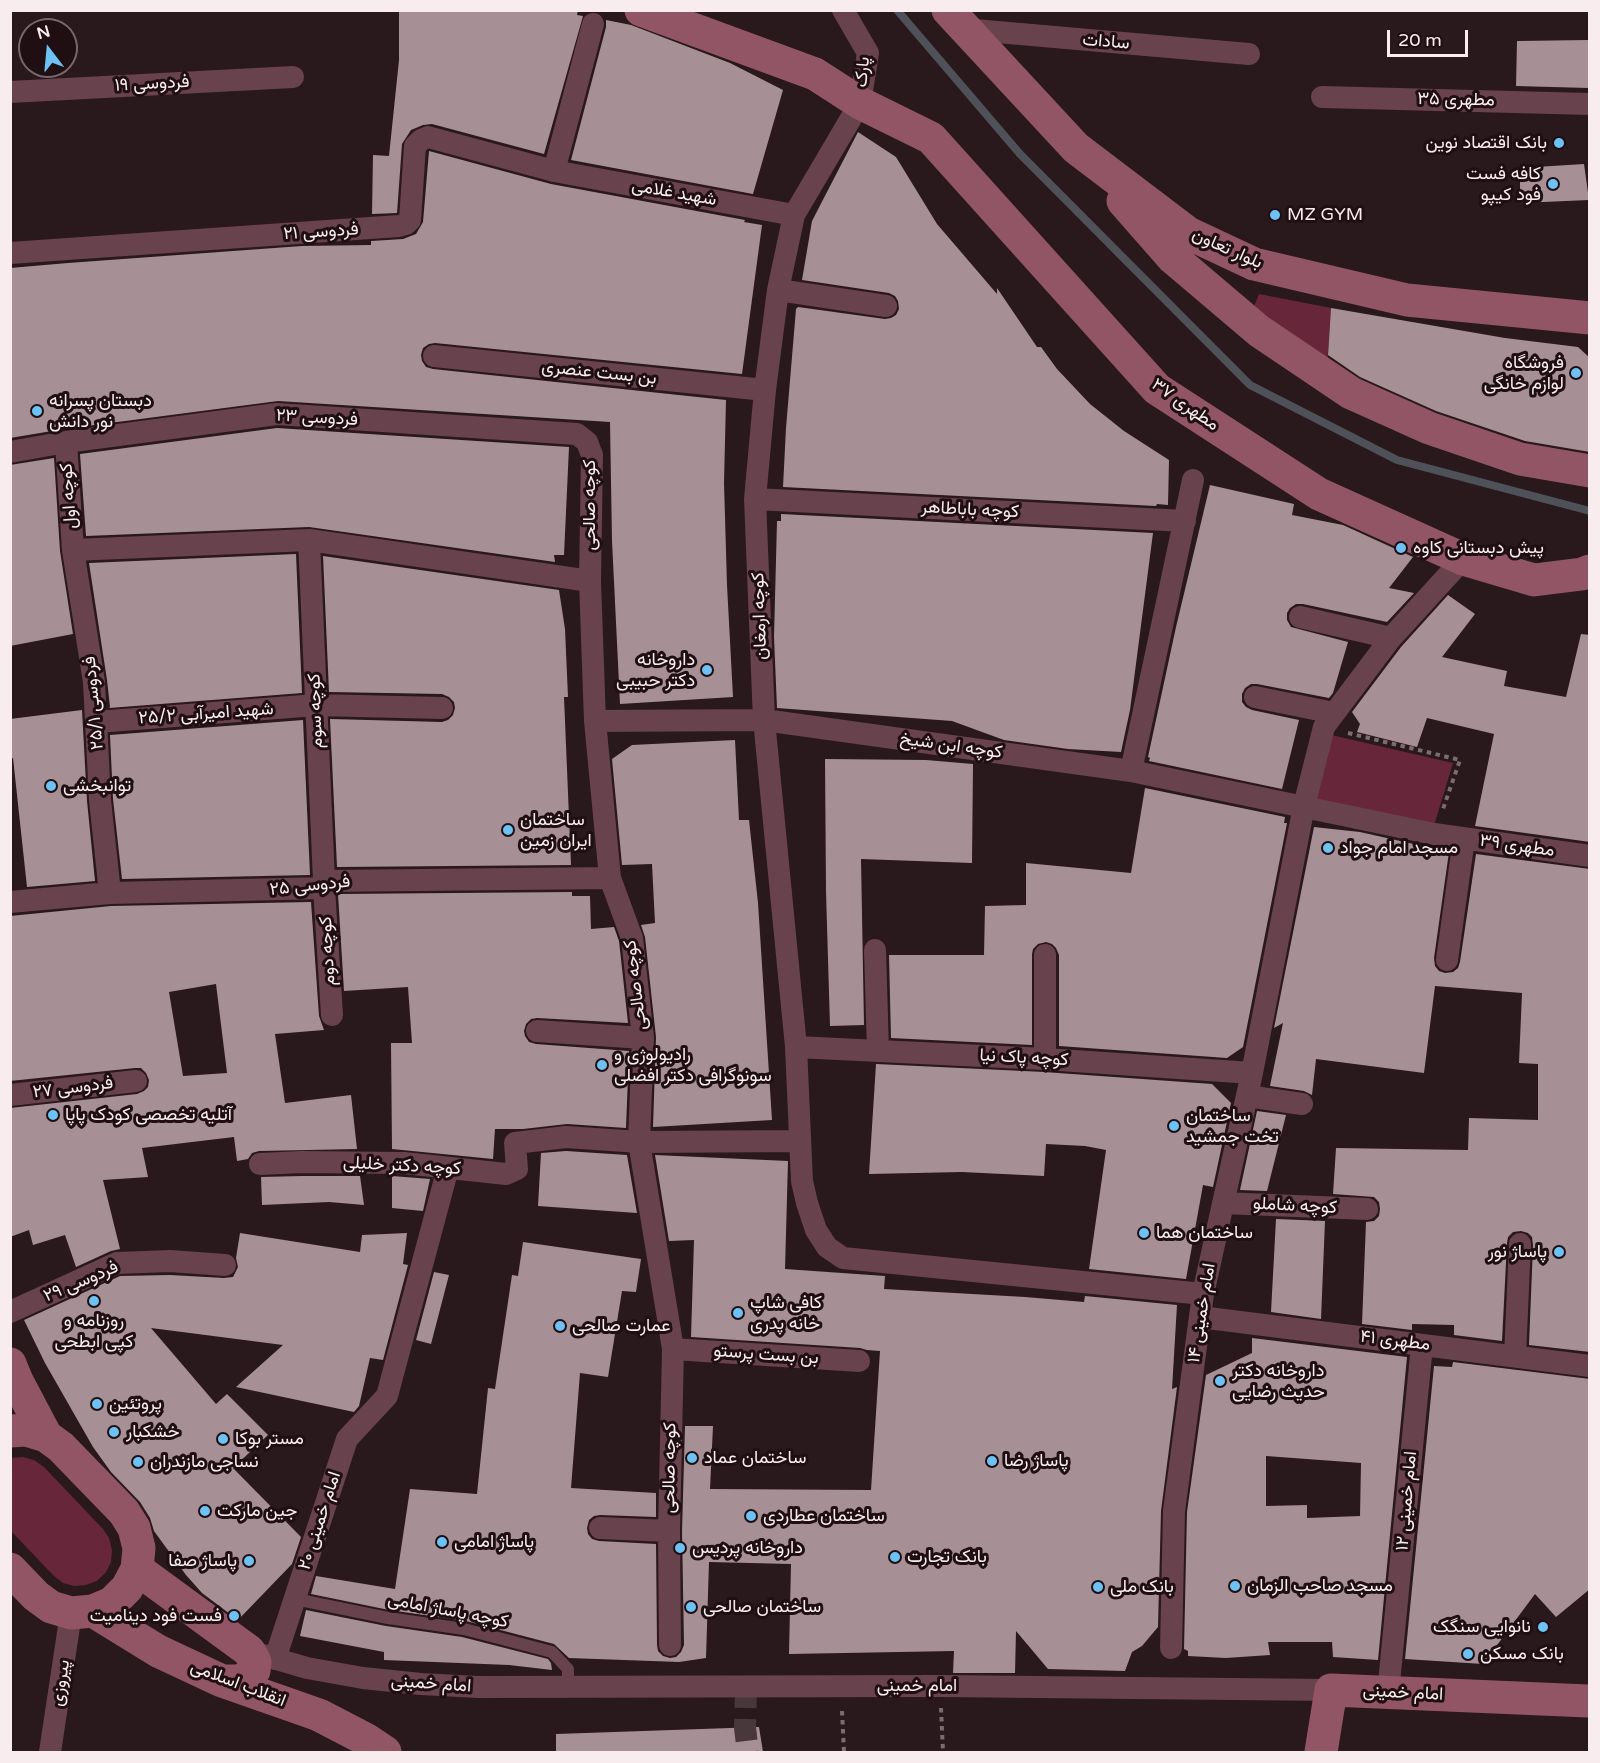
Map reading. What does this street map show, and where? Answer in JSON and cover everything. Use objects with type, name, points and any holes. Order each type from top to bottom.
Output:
[{"type":"street","name":"مطهری ۳۷","points":[[641,10],[815,74],[860,103],[931,138],[1157,389],[1319,494],[1463,559],[1534,580],[1590,571]]},
{"type":"street","name":"پارک","points":[[843,10],[868,53],[860,103]]},
{"type":"street","name":"سادات","points":[[956,20],[1249,54]]},
{"type":"street","name":"بلوار تعاون","points":[[956,20],[1076,148],[1188,233],[1254,264],[1407,300],[1590,318]]},
{"type":"street","points":[[554,171],[593,24]]},
{"type":"street","name":"فردوسی ۱۹","points":[[10,92],[293,77]]},
{"type":"street","name":"مطهری ۳۵","points":[[1323,97],[1590,104]]},
{"type":"street","name":"کوچه ارمغان","points":[[860,103],[794,215],[778,290],[765,390],[755,499],[764,720],[796,1047],[802,1181],[816,1230],[827,1247],[843,1258],[1203,1294]]},
{"type":"street","name":"فردوسی ۲۱","points":[[10,253],[399,226],[410,220],[415,146],[428,137],[554,171]]},
{"type":"street","points":[[1076,148],[1173,258],[1259,331],[1351,393],[1429,428],[1520,459],[1590,471]]},
{"type":"street","name":"شهید غلامی","points":[[554,171],[794,215]]},
{"type":"street","points":[[778,290],[886,306]]},
{"type":"street","name":"بن بست عنصری","points":[[434,356],[765,390]]},
{"type":"street","name":"فردوسی ۲۳","points":[[10,452],[66,442],[278,414],[577,434],[587,442]]},
{"type":"street","name":"کوچه اول","points":[[66,442],[73,550]]},
{"type":"street","name":"کوچه صالحی","points":[[587,442],[592,455],[590,581],[595,721],[610,879],[632,938],[643,1038],[639,1142],[673,1349],[669,1531],[670,1645]]},
{"type":"street","points":[[1131,771],[1193,480]]},
{"type":"street","name":"کوچه باباطاهر","points":[[755,499],[1185,521]]},
{"type":"street","points":[[73,550],[309,540],[590,581]]},
{"type":"street","name":"کوچه سوم","points":[[309,540],[324,884]]},
{"type":"street","name":"فردوسی ۲۵/۱","points":[[73,550],[94,682],[100,800],[110,893]]},
{"type":"street","points":[[1255,697],[1329,720],[1391,638],[1463,559]]},
{"type":"street","points":[[1534,580],[1590,591]]},
{"type":"street","points":[[1300,617],[1391,638]]},
{"type":"street","name":"شهید امیرآبی ۲۵/۲","points":[[97,722],[316,705],[442,708]]},
{"type":"street","name":"کوچه ابن شیخ","points":[[595,721],[764,720],[1131,771],[1304,806]]},
{"type":"street","name":"امام خمینی ۱۴","points":[[1171,1648],[1174,1511],[1203,1294],[1252,1073],[1304,806],[1329,720]]},
{"type":"street","name":"مطهری ۳۹","points":[[1304,806],[1434,834],[1590,856]]},
{"type":"street","points":[[1448,960],[1464,839]]},
{"type":"street","name":"فردوسی ۲۵","points":[[10,902],[110,893],[324,884],[610,879]]},
{"type":"street","name":"کوچه دوم","points":[[324,884],[332,1015]]},
{"type":"street","points":[[875,950],[878,1051]]},
{"type":"street","points":[[1045,955],[1045,1059]]},
{"type":"street","points":[[537,1031],[643,1038]]},
{"type":"street","name":"کوچه پاک نیا","points":[[796,1047],[1045,1059],[1252,1073]]},
{"type":"street","name":"فردوسی ۲۷","points":[[10,1095],[136,1081]]},
{"type":"street","points":[[1247,1096],[1302,1104]]},
{"type":"street","name":"کوچه دکتر خلیلی","points":[[260,1164],[404,1163],[506,1173],[517,1170],[515,1143],[566,1137],[639,1142]]},
{"type":"street","points":[[639,1142],[800,1145]]},
{"type":"street","name":"امام خمینی ۲۰","points":[[262,1655],[295,1599],[347,1439],[387,1396],[448,1168]]},
{"type":"street","name":"کوچه شاملو","points":[[1223,1203],[1367,1209]]},
{"type":"street","points":[[1515,1356],[1520,1244]]},
{"type":"street","name":"فردوسی ۲۹","points":[[10,1312],[117,1263],[142,1261],[225,1265]]},
{"type":"street","name":"مطهری ۴۱","points":[[1200,1317],[1590,1366]]},
{"type":"street","name":"امام خمینی ۱۲","points":[[1388,1693],[1422,1345]]},
{"type":"street","name":"بن بست پرستو","points":[[673,1349],[859,1361]]},
{"type":"street","points":[[10,1364],[46,1436]]},
{"type":"street","points":[[10,1431],[26,1430],[46,1436],[61,1447],[124,1512],[134,1528],[139,1548],[137,1569],[127,1588],[112,1603],[82,1612]]},
{"type":"street","points":[[600,1528],[669,1531]]},
{"type":"street","name":"انقلاب اسلامی","points":[[10,1569],[36,1596],[51,1607],[82,1612],[158,1652],[222,1681],[320,1715],[386,1752]]},
{"type":"street","points":[[137,1569],[262,1655],[255,1662],[255,1671],[249,1677],[238,1681],[222,1681]]},
{"type":"street","name":"پیروزی","points":[[50,1752],[82,1612]]},
{"type":"street","name":"امام خمینی","points":[[262,1655],[307,1668],[363,1678],[421,1684],[568,1688],[940,1686],[1332,1690],[1589,1702]]},
{"type":"street","points":[[1321,1752],[1332,1690]]},
{"type":"lane","name":"کوچه پاساژ امامی","points":[[295,1599],[388,1618],[464,1629],[552,1652],[568,1669],[568,1688]]},
{"type":"path","points":[[1329,720],[1460,760],[1434,834]]},
{"type":"path","points":[[841,1686],[844,1752]]},
{"type":"path","points":[[940,1686],[943,1752]]},
{"type":"shaded area","points":[[1259,294],[1331,308],[1327,366],[1253,309]]},
{"type":"shaded area","points":[[1327,734],[1453,763],[1433,829],[1309,803]]},
{"type":"shaded area","points":[[23,1457],[34,1460],[44,1467],[109,1538],[112,1550],[111,1562],[106,1572],[97,1581],[74,1586],[63,1583],[11,1531],[11,1458]]},
{"type":"building","points":[[399,10],[578,10],[577,15],[583,16],[544,154],[432,124],[423,125],[411,130],[402,144],[397,213],[372,214],[373,155],[389,156],[399,60]]},
{"type":"building","points":[[606,20],[631,25],[730,63],[783,90],[753,194],[571,160]]},
{"type":"building","points":[[1588,40],[1588,88],[1516,86],[1517,41]]},
{"type":"building","points":[[858,132],[896,157],[937,224],[997,294],[997,288],[1037,347],[1041,347],[1057,369],[1090,404],[1124,431],[1169,460],[1168,505],[783,487],[796,309],[798,307],[885,319],[896,315],[899,309],[895,296],[889,293],[802,280],[812,221]]},
{"type":"building","points":[[429,151],[551,184],[762,225],[742,374],[435,343],[423,348],[421,355],[426,367],[433,369],[726,400],[724,483],[733,697],[620,704],[612,541],[610,422],[278,401],[10,438],[10,268],[302,246],[371,245],[371,241],[403,239],[416,234],[423,222]]},
{"type":"building","name":"کافه فست فود کیپو","points":[[1584,164],[1589,200],[1520,203],[1520,168]]},
{"type":"building","points":[[1331,308],[1505,338],[1578,347],[1590,358],[1590,452],[1525,441],[1436,411],[1360,377],[1328,355]]},
{"type":"building","points":[[277,428],[569,447],[564,555],[554,555],[555,562],[309,527],[86,536],[80,454]]},
{"type":"building","points":[[54,458],[60,551],[73,634],[10,646],[10,465]]},
{"type":"building","points":[[1210,485],[1294,504],[1292,515],[1343,525],[1413,557],[1389,588],[1414,593],[1387,622],[1303,604],[1296,604],[1287,613],[1287,620],[1291,627],[1348,642],[1333,693],[1329,698],[1257,684],[1251,684],[1245,688],[1242,694],[1242,702],[1252,710],[1299,720],[1282,789],[1149,761],[1148,757]]},
{"type":"building","points":[[781,514],[1153,533],[1130,710],[1121,752],[1068,749],[1004,740],[952,721],[777,708],[774,637],[777,521],[781,521]]},
{"type":"building","points":[[296,554],[302,693],[109,708],[107,680],[89,563]]},
{"type":"building","points":[[323,556],[559,590],[565,629],[568,697],[564,697],[571,865],[337,867],[330,719],[442,722],[453,715],[455,708],[454,702],[442,694],[329,692]]},
{"type":"building","points":[[1448,595],[1475,614],[1442,657],[1507,671],[1504,686],[1566,697],[1581,634],[1590,635],[1590,842],[1475,826],[1494,734],[1427,718],[1417,747],[1357,732],[1360,724],[1352,712],[1401,647]]},
{"type":"building","points":[[82,710],[87,801],[95,881],[27,887],[13,758],[10,759],[10,719]]},
{"type":"building","points":[[303,720],[310,875],[122,879],[113,799],[110,735]]},
{"type":"building","points":[[735,740],[739,820],[749,820],[758,903],[772,1120],[653,1127],[656,1037],[645,937],[641,925],[655,923],[652,864],[622,865],[612,759],[632,745]]},
{"type":"building","points":[[825,759],[926,760],[973,764],[972,863],[861,859],[864,1025],[830,1026]]},
{"type":"building","points":[[1145,788],[1285,817],[1284,823],[1287,823],[1243,1047],[1227,1058],[1059,1046],[1059,955],[1052,944],[1046,942],[1038,944],[1032,954],[1032,1045],[891,1038],[889,955],[984,955],[985,906],[1026,905],[1026,863],[1131,873]]},
{"type":"building","points":[[1314,827],[1360,832],[1449,852],[1434,958],[1435,966],[1439,971],[1445,973],[1453,972],[1458,968],[1460,962],[1476,854],[1590,869],[1590,1352],[1529,1345],[1533,1245],[1532,1237],[1521,1231],[1513,1232],[1508,1237],[1502,1341],[1454,1335],[1454,1325],[1412,1324],[1412,1330],[1362,1324],[1366,1222],[1374,1221],[1379,1216],[1379,1202],[1374,1197],[1333,1194],[1336,1148],[1468,1150],[1469,1118],[1538,1120],[1538,1064],[1519,1063],[1522,993],[1435,986],[1424,1073],[1316,1059],[1312,1095],[1304,1091],[1270,1086],[1283,1023],[1274,1028]]},
{"type":"building","points":[[572,892],[572,896],[590,896],[591,929],[614,927],[619,941],[628,1023],[537,1018],[531,1019],[526,1024],[525,1036],[529,1042],[536,1044],[629,1051],[626,1128],[567,1124],[523,1129],[495,1129],[493,1159],[392,1149],[391,1043],[412,1043],[408,987],[344,991],[338,894]]},
{"type":"building","points":[[311,902],[319,1016],[324,1030],[275,1034],[285,1103],[351,1095],[357,1149],[259,1151],[252,1153],[248,1159],[237,1161],[234,1137],[142,1148],[148,1177],[103,1180],[120,1249],[76,1267],[65,1235],[33,1245],[29,1230],[10,1237],[10,1108],[137,1094],[148,1087],[149,1080],[141,1068],[135,1068],[10,1081],[10,916],[111,906]],"holes":[[[216,984],[227,1073],[183,1076],[169,992]]]},
{"type":"building","points":[[876,1064],[1044,1072],[1212,1084],[1231,1103],[1213,1187],[1203,1185],[1186,1279],[1089,1269],[1106,1150],[1085,1146],[1046,1144],[1044,1176],[962,1172],[869,1174]]},
{"type":"building","points":[[1257,1111],[1286,1115],[1267,1191],[1240,1190]]},
{"type":"building","points":[[566,1151],[627,1155],[637,1213],[538,1206],[541,1153]]},
{"type":"building","points":[[655,1155],[788,1161],[785,1269],[885,1276],[884,1289],[1084,1302],[1085,1296],[1177,1305],[1172,1389],[1177,1387],[1161,1511],[1158,1627],[1142,1646],[1132,1652],[1125,1671],[1048,1669],[1016,1631],[1015,1673],[953,1673],[954,1651],[789,1654],[791,1564],[709,1562],[706,1658],[679,1662],[569,1658],[554,1644],[466,1621],[389,1610],[311,1594],[316,1576],[395,1589],[410,1489],[477,1494],[488,1388],[495,1389],[512,1275],[518,1276],[523,1242],[641,1259],[636,1292],[622,1291],[608,1377],[580,1373],[571,1488],[656,1493],[656,1517],[600,1515],[589,1520],[587,1528],[592,1539],[599,1541],[656,1544],[657,1645],[658,1651],[663,1656],[676,1657],[684,1645],[682,1531],[685,1426],[713,1426],[710,1489],[871,1490],[880,1351],[691,1337],[694,1240],[669,1241]]},
{"type":"building","points":[[360,1176],[364,1205],[329,1202],[262,1205],[261,1177]]},
{"type":"building","points":[[392,1176],[430,1179],[423,1211],[392,1208]]},
{"type":"building","points":[[1276,1219],[1325,1221],[1321,1319],[1271,1312]]},
{"type":"building","points":[[240,1233],[360,1252],[362,1235],[407,1233],[403,1264],[408,1265],[383,1360],[370,1358],[359,1406],[354,1412],[236,1387],[283,1345],[151,1328],[216,1404],[227,1394],[268,1435],[233,1468],[301,1537],[292,1564],[238,1620],[202,1593],[186,1575],[154,1531],[150,1518],[140,1502],[111,1472],[93,1447],[45,1363],[24,1320],[120,1276],[233,1277],[238,1267],[236,1258]]},
{"type":"building","points":[[434,1272],[449,1275],[431,1344],[416,1340]]},
{"type":"building","points":[[1252,1338],[1407,1357],[1378,1660],[1333,1657],[1332,1642],[1268,1642],[1270,1655],[1226,1658],[1188,1656],[1188,1651],[1184,1649],[1187,1512],[1206,1375],[1252,1353]],"holes":[[[1266,1456],[1361,1463],[1360,1516],[1307,1518],[1307,1505],[1266,1506]]]},
{"type":"building","points":[[1453,1362],[1590,1379],[1590,1589],[1556,1617],[1535,1594],[1483,1664],[1405,1659],[1434,1366],[1452,1367]]},
{"type":"building","points":[[306,1610],[386,1626],[462,1637],[548,1659],[552,1670],[509,1665],[384,1660],[384,1652],[300,1636]]},
{"type":"building","points":[[759,1727],[763,1752],[556,1752],[556,1734]]},
{"type":"waterway","points":[[897,10],[1020,154],[1250,385],[1397,460],[1590,511]]},
{"type":"tunnel","points":[[746,1686],[745,1728],[748,1752]]},
{"type":"place","name":"بانک اقتصاد نوین","points":[[1559,143]]},
{"type":"place","name":"کافه فست فود کیپو","points":[[1553,184]]},
{"type":"place","name":"MZ GYM","points":[[1275,215]]},
{"type":"place","name":"فروشگاه لوازم خانگی","points":[[1576,373]]},
{"type":"place","name":"دبستان پسرانه نور دانش","points":[[37,411]]},
{"type":"place","name":"پیش دبستانی کاوه","points":[[1401,548]]},
{"type":"place","name":"داروخانه دکتر حبیبی","points":[[707,670]]},
{"type":"place","name":"توانبخشی","points":[[51,786]]},
{"type":"place","name":"ساختمان ایران زمین","points":[[508,830]]},
{"type":"place","name":"مسجد امام جواد","points":[[1328,848]]},
{"type":"place","name":"رادیولوژی و سونوگرافی دکتر افضلی","points":[[602,1065]]},
{"type":"place","name":"آتلیه تخصصی کودک پاپا","points":[[53,1115]]},
{"type":"place","name":"ساختمان تخت جمشید","points":[[1174,1126]]},
{"type":"place","name":"ساختمان هما","points":[[1144,1233]]},
{"type":"place","name":"پاساژ نور","points":[[1559,1252]]},
{"type":"place","name":"روزنامه و کپی ابطحی","points":[[94,1301]]},
{"type":"place","name":"کافی شاپ خانه پدری","points":[[738,1313]]},
{"type":"place","name":"عمارت صالحی","points":[[560,1326]]},
{"type":"place","name":"داروخانه دکتر حدیث رضایی","points":[[1220,1381]]},
{"type":"place","name":"پروتئین","points":[[97,1404]]},
{"type":"place","name":"خشکبار","points":[[114,1432]]},
{"type":"place","name":"مستر بوکا","points":[[223,1439]]},
{"type":"place","name":"ساختمان عماد","points":[[692,1458]]},
{"type":"place","name":"پاساژ رضا","points":[[992,1461]]},
{"type":"place","name":"نساجی مازندران","points":[[138,1462]]},
{"type":"place","name":"جین مارکت","points":[[205,1511]]},
{"type":"place","name":"ساختمان عطاردی","points":[[751,1516]]},
{"type":"place","name":"پاساژ امامی","points":[[442,1542]]},
{"type":"place","name":"داروخانه پردیس","points":[[680,1548]]},
{"type":"place","name":"بانک تجارت","points":[[895,1557]]},
{"type":"place","name":"پاساژ صفا","points":[[249,1561]]},
{"type":"place","name":"مسجد صاحب الزمان","points":[[1235,1586]]},
{"type":"place","name":"بانک ملی","points":[[1098,1587]]},
{"type":"place","name":"ساختمان صالحی","points":[[691,1607]]},
{"type":"place","name":"فست فود دینامیت","points":[[234,1616]]},
{"type":"place","name":"نانوایی سنگک","points":[[1543,1627]]},
{"type":"place","name":"بانک مسکن","points":[[1468,1654]]}]
